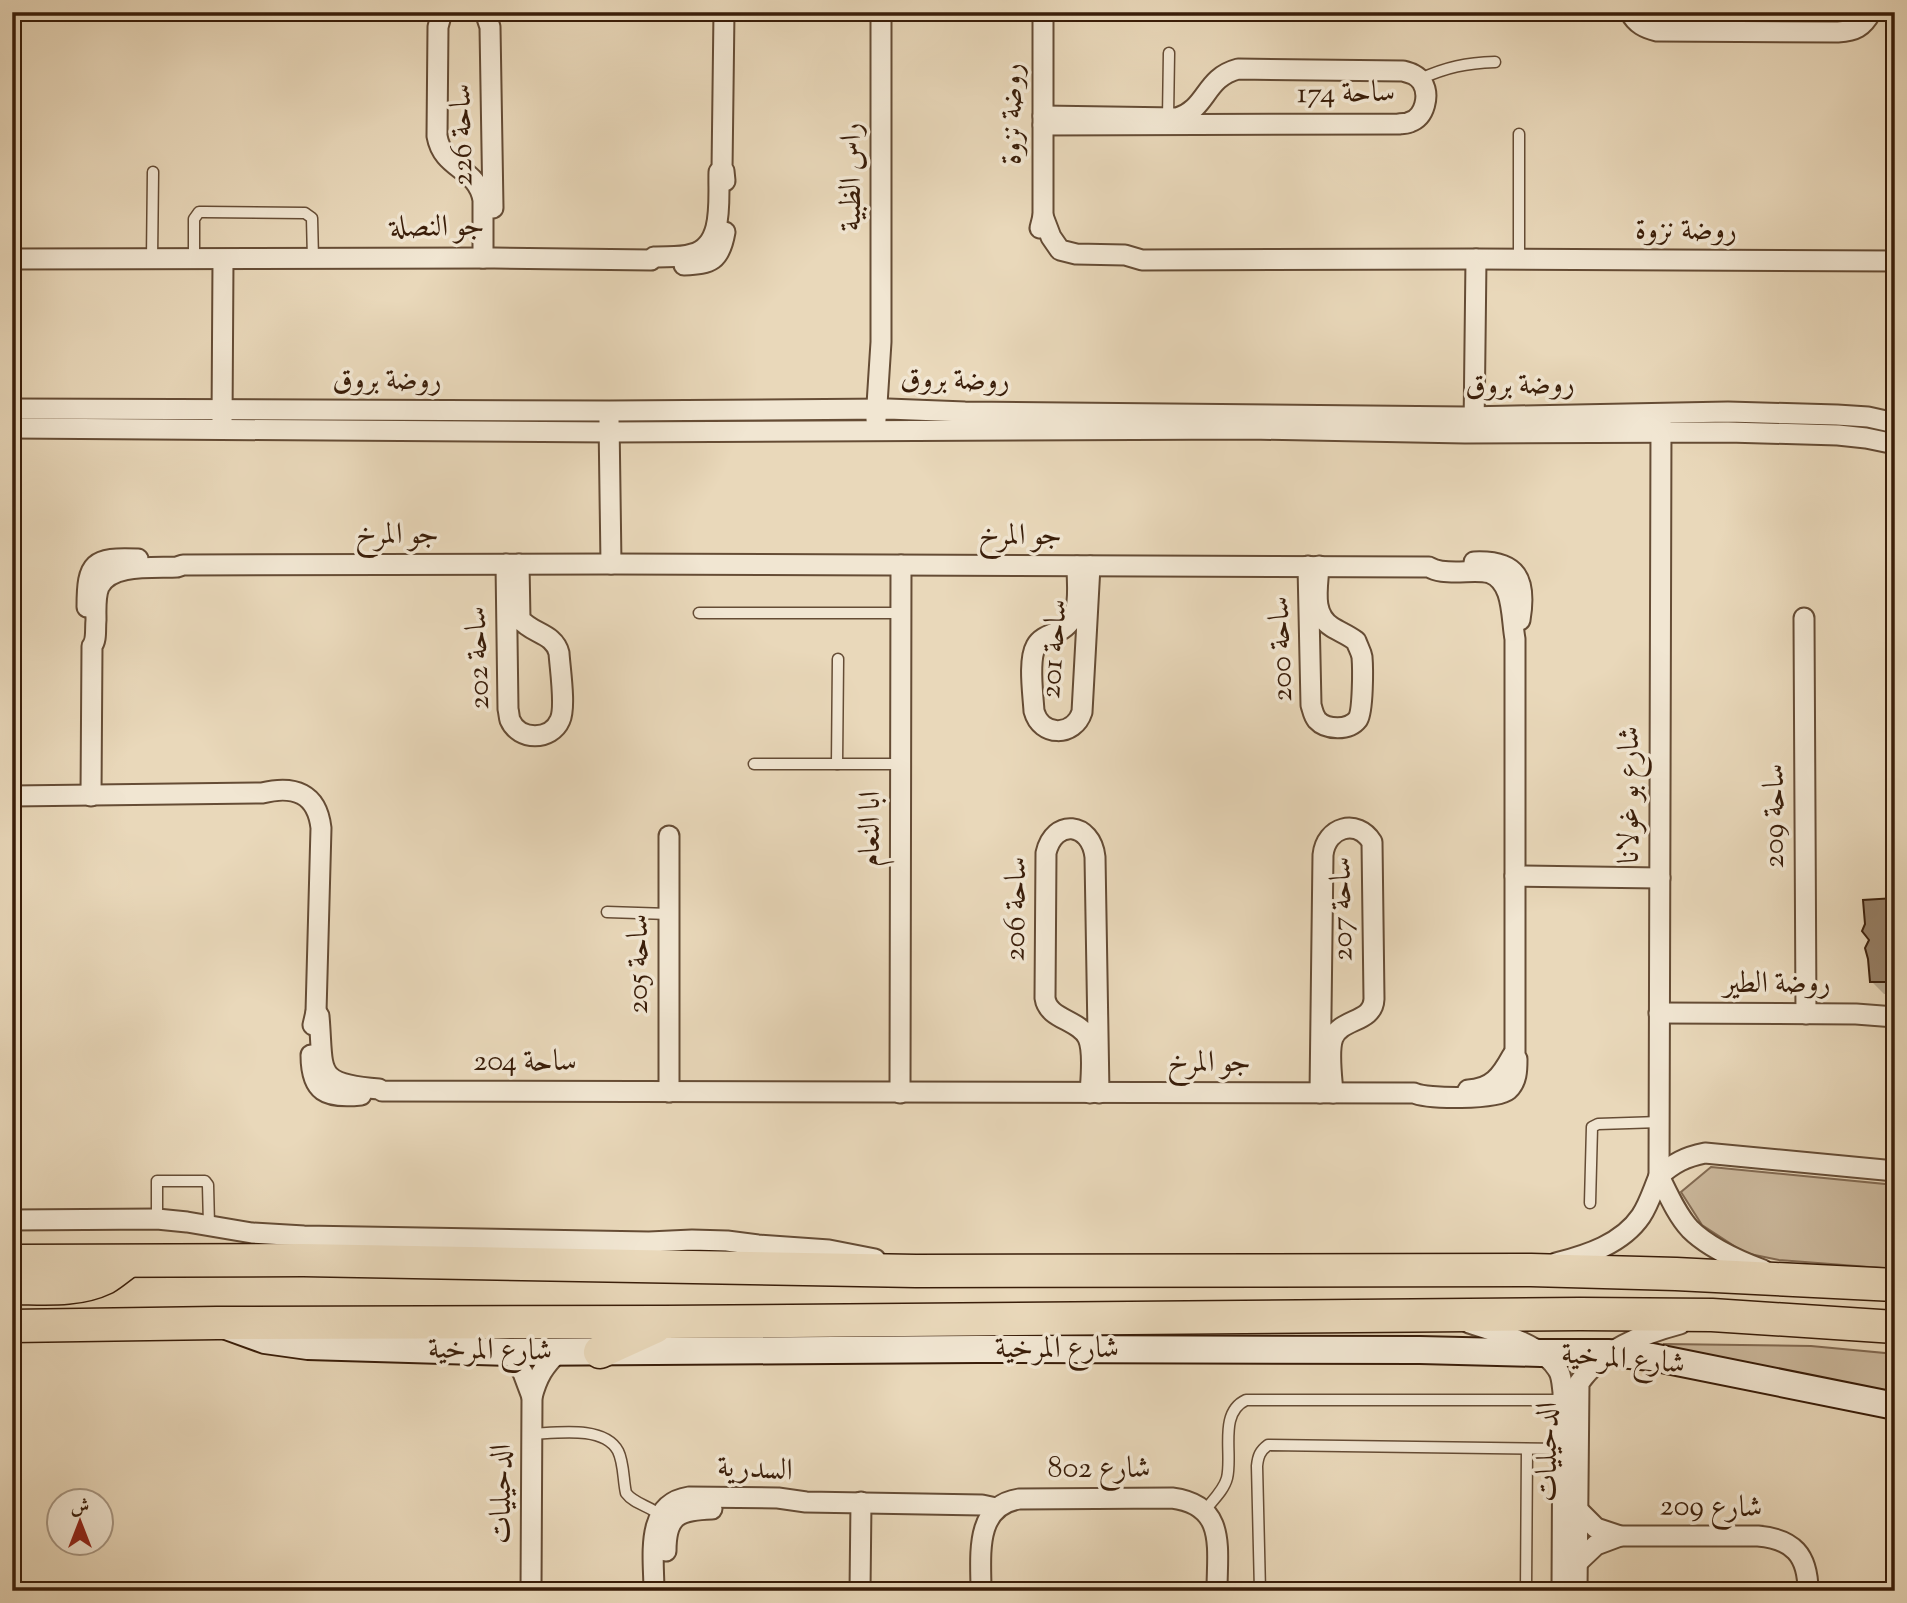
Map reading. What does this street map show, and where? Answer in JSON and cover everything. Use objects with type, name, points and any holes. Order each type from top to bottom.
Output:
[{"type":"highway","points":[[12,1261],[317,1260],[916,1271],[1531,1270],[1895,1285]]},
{"type":"highway","points":[[12,1289],[63,1289],[85,1285],[106,1278],[128,1261]]},
{"type":"highway","name":"شارع المرخية","points":[[12,1326],[217,1322],[666,1322],[1444,1314],[1713,1315],[1895,1327]]},
{"type":"highway","points":[[600,1352],[666,1322]]},
{"type":"main road","name":"شارع المرخية","points":[[217,1322],[265,1340],[296,1345],[510,1352],[1017,1349],[1608,1353],[1652,1357],[1895,1406]]},
{"type":"street","name":"ساحة 226","points":[[442,12],[438,27],[437,136],[444,155],[473,178],[482,191],[489,258]]},
{"type":"street","name":"ساحة 226","points":[[485,12],[491,27],[493,148],[489,258]]},
{"type":"street","name":"جو النصلة","points":[[12,259],[651,260],[654,257],[691,255],[706,247],[714,233],[718,208],[719,172],[722,170],[724,12]]},
{"type":"street","name":"راس الظبية","points":[[881,12],[881,342],[885,360],[882,431]]},
{"type":"street","name":"روضة نزوة","points":[[1043,12],[1043,216],[1040,239],[1046,255],[1065,264],[1126,264],[1142,260],[1895,261]]},
{"type":"street","points":[[1630,12],[1644,27],[1657,31],[1811,32],[1849,31],[1864,24],[1871,12]]},
{"type":"street","name":"ساحة 174","points":[[1238,69],[1403,71],[1420,79],[1424,84],[1426,96],[1424,108],[1419,116],[1410,122],[1229,125],[1043,120],[1184,116],[1194,109],[1218,78],[1225,72],[1238,69]]},
{"type":"street","points":[[1205,94],[1213,113],[1229,125]]},
{"type":"street","points":[[459,167],[478,161],[493,148]]},
{"type":"street","points":[[1474,425],[1476,259]]},
{"type":"street","points":[[222,420],[223,260]]},
{"type":"street","name":"روضة بروق","points":[[12,409],[222,420],[610,432],[1661,424],[1728,432],[1866,438],[1895,444]]},
{"type":"street","name":"روضة بروق","points":[[12,428],[609,411],[881,410],[1474,425]]},
{"type":"street","points":[[609,411],[611,564]]},
{"type":"street","name":"روضة بروق","points":[[1661,424],[1728,412],[1868,417],[1895,423]]},
{"type":"street","name":"شارع بو غولانا","points":[[1531,1270],[1605,1247],[1632,1228],[1648,1204],[1659,1176],[1661,424]]},
{"type":"street","name":"ساحة 202","points":[[512,564],[520,619],[533,630],[551,638],[557,644],[559,653],[562,708],[560,720],[553,730],[542,736],[530,736],[519,731],[511,721],[508,709],[507,649],[512,564]]},
{"type":"street","name":"جو المرخ","points":[[90,796],[92,646],[95,640],[96,599],[105,579],[122,570],[177,568],[183,565],[1314,566],[1429,567],[1433,570],[1490,573],[1498,578],[1507,593],[1515,639],[1514,1056],[1500,1077],[1484,1087],[1471,1090],[1426,1089],[1414,1093],[668,1092]]},
{"type":"street","name":"ابا النعام","points":[[900,1093],[901,565]]},
{"type":"street","name":"ساحة 201","points":[[1083,566],[1086,652],[1084,702],[1080,720],[1070,729],[1047,729],[1040,724],[1034,711],[1033,655],[1040,640],[1072,621],[1076,613],[1083,566]]},
{"type":"street","name":"ساحة 200","points":[[1314,566],[1318,610],[1325,622],[1356,641],[1362,660],[1360,711],[1351,725],[1340,728],[1319,723],[1313,715],[1311,705],[1310,649],[1314,566]]},
{"type":"street","name":"ساحة 209","points":[[1804,618],[1806,1013]]},
{"type":"street","points":[[507,649],[533,630]]},
{"type":"street","points":[[1058,631],[1074,638],[1086,652]]},
{"type":"street","points":[[1310,649],[1322,638],[1338,631]]},
{"type":"street","name":"ساحة 204","points":[[12,796],[262,793],[275,789],[305,795],[316,807],[320,818],[316,1012],[319,1016],[322,1063],[327,1075],[345,1084],[382,1091],[668,1092]]},
{"type":"street","name":"ساحة 206","points":[[1070,828],[1087,835],[1094,848],[1099,1000],[1095,1093],[1090,1042],[1082,1030],[1051,1010],[1045,998],[1046,853],[1053,836],[1070,828]]},
{"type":"street","name":"ساحة 207","points":[[1359,830],[1367,834],[1372,842],[1373,852],[1374,1006],[1371,1012],[1337,1031],[1332,1040],[1327,1093],[1321,1004],[1324,845],[1335,831],[1359,830]]},
{"type":"street","name":"ساحة 205","points":[[668,1092],[669,836]]},
{"type":"street","points":[[1515,876],[1660,878]]},
{"type":"street","points":[[1068,1021],[1086,1014],[1099,1000]]},
{"type":"street","points":[[1321,1004],[1334,1017],[1351,1023]]},
{"type":"street","name":"روضة الطير","points":[[1659,1013],[1806,1013],[1895,1017]]},
{"type":"street","points":[[1659,1176],[1687,1156],[1705,1153],[1895,1171]]},
{"type":"street","name":"شارع بو غولانا","points":[[1659,1176],[1690,1229],[1735,1259],[1790,1280]]},
{"type":"street","points":[[12,1220],[158,1219],[253,1233],[304,1236],[727,1241],[829,1250],[916,1271]]},
{"type":"street","name":"الدحيليات","points":[[1444,1314],[1514,1339],[1541,1353],[1558,1368],[1563,1400],[1562,1591]]},
{"type":"street","name":"الدحيليات","points":[[1577,1591],[1579,1383],[1608,1353],[1658,1330],[1713,1315]]},
{"type":"street","name":"الدحيليات","points":[[510,1352],[523,1373],[532,1396]]},
{"type":"street","name":"الدحيليات","points":[[531,1591],[532,1396],[541,1371],[559,1352]]},
{"type":"street","name":"السدرية","points":[[660,1515],[673,1501],[689,1497],[778,1498],[806,1502]]},
{"type":"street","name":"شارع 802","points":[[806,1502],[996,1507],[1019,1499],[1172,1498],[1186,1500],[1205,1510]]},
{"type":"street","name":"السدرية","points":[[665,1591],[667,1534],[674,1518],[682,1512],[692,1509],[786,1508],[806,1502]]},
{"type":"street","points":[[860,1591],[861,1503]]},
{"type":"street","points":[[981,1591],[984,1529],[996,1507]]},
{"type":"street","name":"شارع 802","points":[[989,1591],[994,1531],[1007,1513],[1021,1509],[1182,1511],[1196,1519],[1205,1537],[1207,1591]]},
{"type":"street","points":[[1205,1510],[1212,1519],[1216,1536],[1217,1591]]},
{"type":"street","name":"شارع 209","points":[[1578,1510],[1596,1528],[1620,1536],[1774,1537],[1791,1545],[1800,1555],[1806,1569],[1808,1591]]},
{"type":"street","points":[[654,1591],[654,1532],[660,1515]]},
{"type":"street","name":"شارع 209","points":[[1577,1563],[1596,1545],[1620,1536]]},
{"type":"lane","points":[[1168,118],[1169,53]]},
{"type":"lane","points":[[1420,79],[1453,66],[1495,62]]},
{"type":"lane","points":[[1519,134],[1519,260]]},
{"type":"lane","points":[[152,259],[153,172]]},
{"type":"lane","points":[[194,259],[194,224],[195,215],[199,212],[300,212],[309,215],[313,225],[313,259]]},
{"type":"lane","points":[[699,613],[901,613]]},
{"type":"lane","points":[[838,659],[838,764]]},
{"type":"lane","points":[[754,764],[901,764]]},
{"type":"lane","points":[[607,912],[669,914]]},
{"type":"lane","points":[[1590,1203],[1592,1127],[1598,1124],[1660,1122]]},
{"type":"lane","points":[[158,1219],[158,1181],[205,1181],[208,1185],[209,1225]]},
{"type":"lane","points":[[1205,1510],[1227,1479],[1231,1415],[1235,1408],[1246,1400],[1563,1400]]},
{"type":"lane","points":[[531,1434],[579,1433],[605,1437],[612,1442],[620,1458],[626,1493],[660,1515]]},
{"type":"lane","points":[[1260,1591],[1257,1466],[1262,1450],[1268,1445],[1563,1450]]},
{"type":"lane","points":[[1526,1591],[1527,1449]]},
{"type":"shaded area","points":[[1711,1167],[1895,1185],[1895,1269],[1779,1260],[1745,1253],[1702,1225],[1681,1192]]},
{"type":"shaded area","points":[[1664,1344],[1811,1346],[1895,1354],[1895,1395],[1666,1354]]},
{"type":"building","points":[[1895,898],[1895,982],[1870,982],[1865,948],[1869,940],[1862,931],[1865,924],[1863,900]]}]
